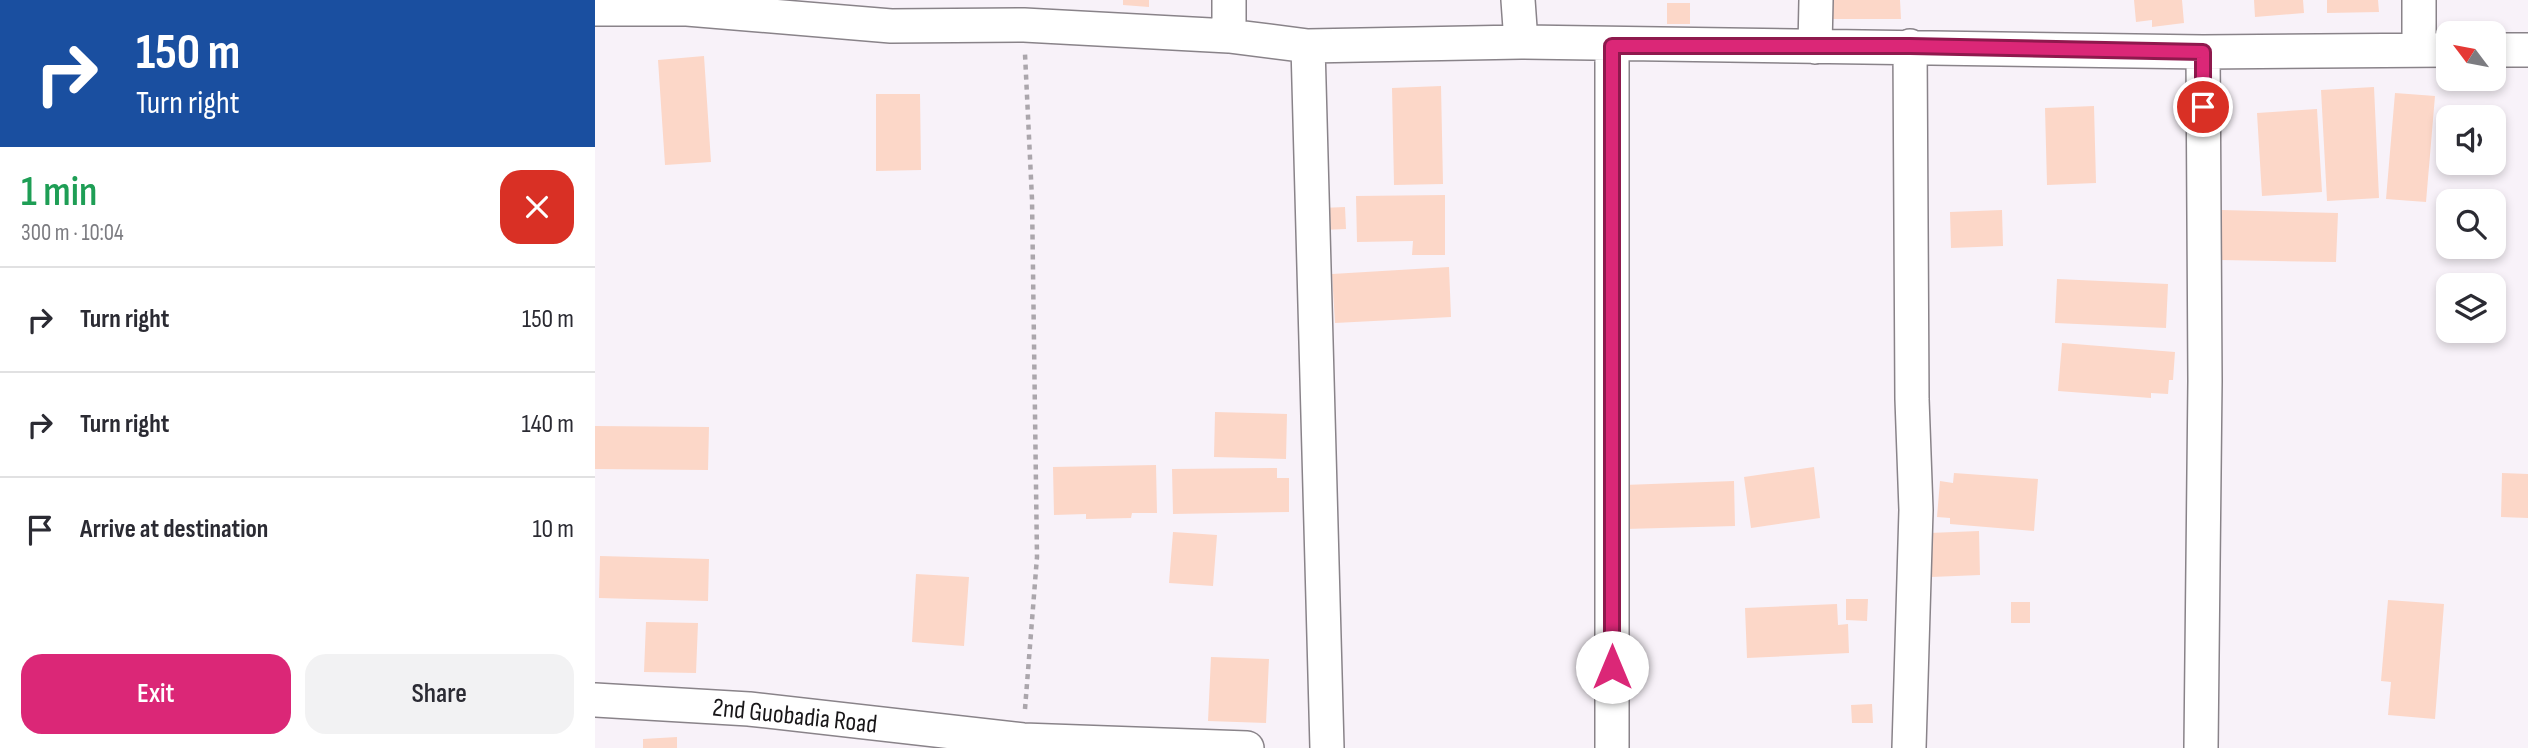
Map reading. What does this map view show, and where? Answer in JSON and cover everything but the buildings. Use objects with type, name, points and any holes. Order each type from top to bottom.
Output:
[{"type":"street","points":[[1229,0],[1229,36]]},
{"type":"street","points":[[1518,0],[1521,43]]},
{"type":"street","points":[[1815,47],[1816,0]]},
{"type":"street","points":[[595,9],[687,9],[891,26],[1024,25],[1229,36],[1308,46],[1521,43],[1612,46],[1910,46],[2203,52],[2434,50],[2419,0]]},
{"type":"street","points":[[1308,46],[1327,748]]},
{"type":"street","points":[[1612,46],[1612,748]]},
{"type":"street","points":[[1909,748],[1916,510],[1912,399],[1910,46]]},
{"type":"street","points":[[2506,50],[2528,50]]},
{"type":"street","points":[[2201,748],[2205,381],[2203,52]]},
{"type":"street","name":"2nd Guobadia Road","points":[[595,699],[749,709],[1023,740],[1247,748]]},
{"type":"path","points":[[1023,740],[1037,557],[1033,199],[1024,25]]},
{"type":"route","points":[[1612,667],[1612,46],[1910,46],[2203,52],[2203,107]]}]
